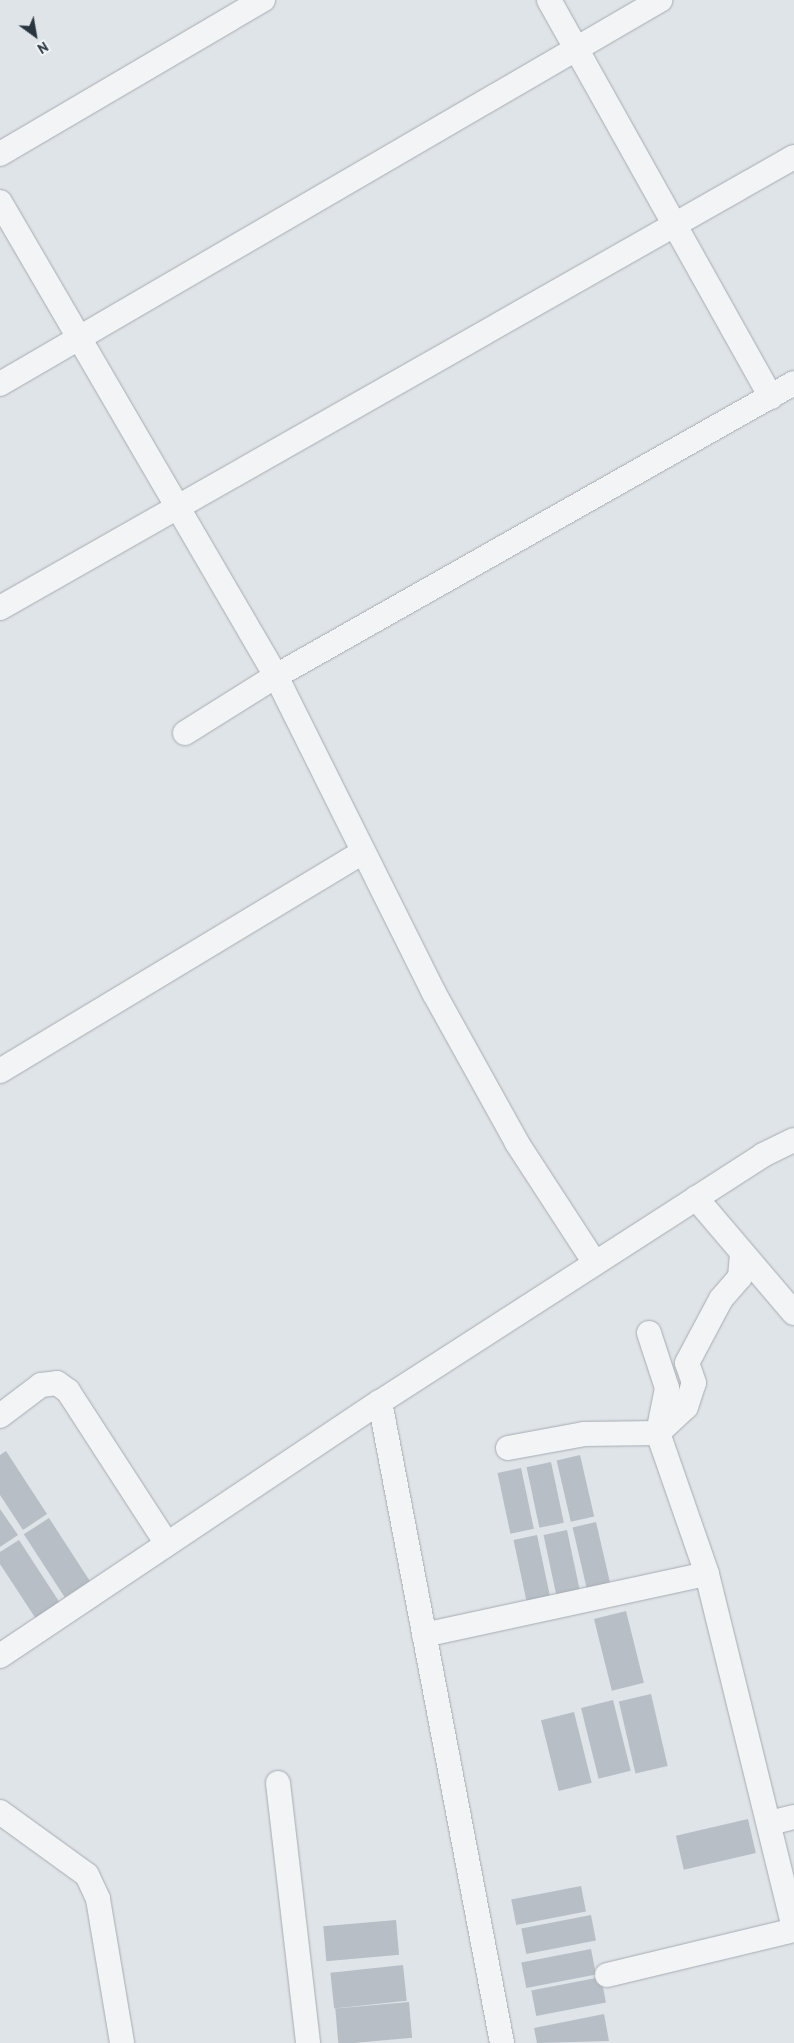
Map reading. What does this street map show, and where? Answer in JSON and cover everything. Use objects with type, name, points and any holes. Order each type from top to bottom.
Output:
[{"type":"street","points":[[0,154],[263,0]]},
{"type":"street","points":[[549,0],[676,223],[771,397]]},
{"type":"street","points":[[0,384],[660,0]]},
{"type":"street","points":[[0,608],[173,507],[794,157]]},
{"type":"street","points":[[0,202],[80,336],[173,507],[276,676],[434,993],[517,1142],[595,1263]]},
{"type":"street","points":[[185,733],[276,676],[794,384]]},
{"type":"street","points":[[0,1071],[363,852]]},
{"type":"street","points":[[0,1656],[380,1402],[696,1198],[794,1140]]},
{"type":"street","points":[[696,1198],[794,1313]]},
{"type":"street","points":[[508,1448],[584,1434],[658,1433],[686,1407],[694,1383],[687,1363],[721,1299],[740,1277],[742,1253]]},
{"type":"street","points":[[606,1975],[794,1930],[770,1823],[707,1574],[658,1433],[667,1388],[649,1333]]},
{"type":"street","points":[[0,1416],[41,1386],[57,1383],[68,1391],[167,1544]]},
{"type":"street","points":[[380,1402],[502,2043]]},
{"type":"street","points":[[424,1635],[707,1574]]},
{"type":"street","points":[[278,1784],[308,2043]]},
{"type":"street","points":[[0,1812],[86,1875],[98,1899],[122,2043]]},
{"type":"street","points":[[770,1823],[794,1817]]},
{"type":"building","points":[[6,1451],[47,1514],[23,1530],[0,1495],[0,1455]]},
{"type":"building","points":[[580,1455],[594,1516],[571,1522],[557,1460]]},
{"type":"building","points":[[551,1462],[564,1523],[539,1528],[527,1467]]},
{"type":"building","points":[[521,1468],[534,1529],[510,1534],[498,1473]]},
{"type":"building","points":[[0,1509],[18,1535],[0,1547]]},
{"type":"building","points":[[49,1518],[90,1581],[65,1597],[24,1534]]},
{"type":"building","points":[[596,1522],[610,1584],[587,1590],[573,1527]]},
{"type":"building","points":[[567,1530],[580,1591],[556,1596],[544,1535]]},
{"type":"building","points":[[537,1535],[550,1596],[526,1601],[514,1540]]},
{"type":"building","points":[[19,1540],[60,1603],[36,1619],[0,1564],[0,1552]]},
{"type":"building","points":[[626,1611],[644,1683],[612,1691],[594,1619]]},
{"type":"building","points":[[651,1694],[668,1766],[635,1774],[619,1701]]},
{"type":"building","points":[[613,1700],[631,1771],[599,1779],[581,1708]]},
{"type":"building","points":[[574,1712],[592,1783],[559,1791],[541,1720]]},
{"type":"building","points":[[748,1819],[756,1853],[684,1870],[676,1836]]},
{"type":"building","points":[[581,1886],[586,1912],[516,1925],[511,1900]]},
{"type":"building","points":[[591,1915],[596,1941],[526,1954],[521,1929]]},
{"type":"building","points":[[396,1920],[399,1955],[326,1961],[323,1926]]},
{"type":"building","points":[[591,1949],[596,1975],[526,1988],[521,1963]]},
{"type":"building","points":[[403,1965],[407,2001],[334,2008],[330,1973]]},
{"type":"building","points":[[601,1977],[606,2003],[536,2016],[531,1991]]},
{"type":"building","points":[[409,2002],[412,2038],[338,2043],[335,2008]]},
{"type":"building","points":[[604,2014],[609,2041],[537,2043],[534,2028]]}]
